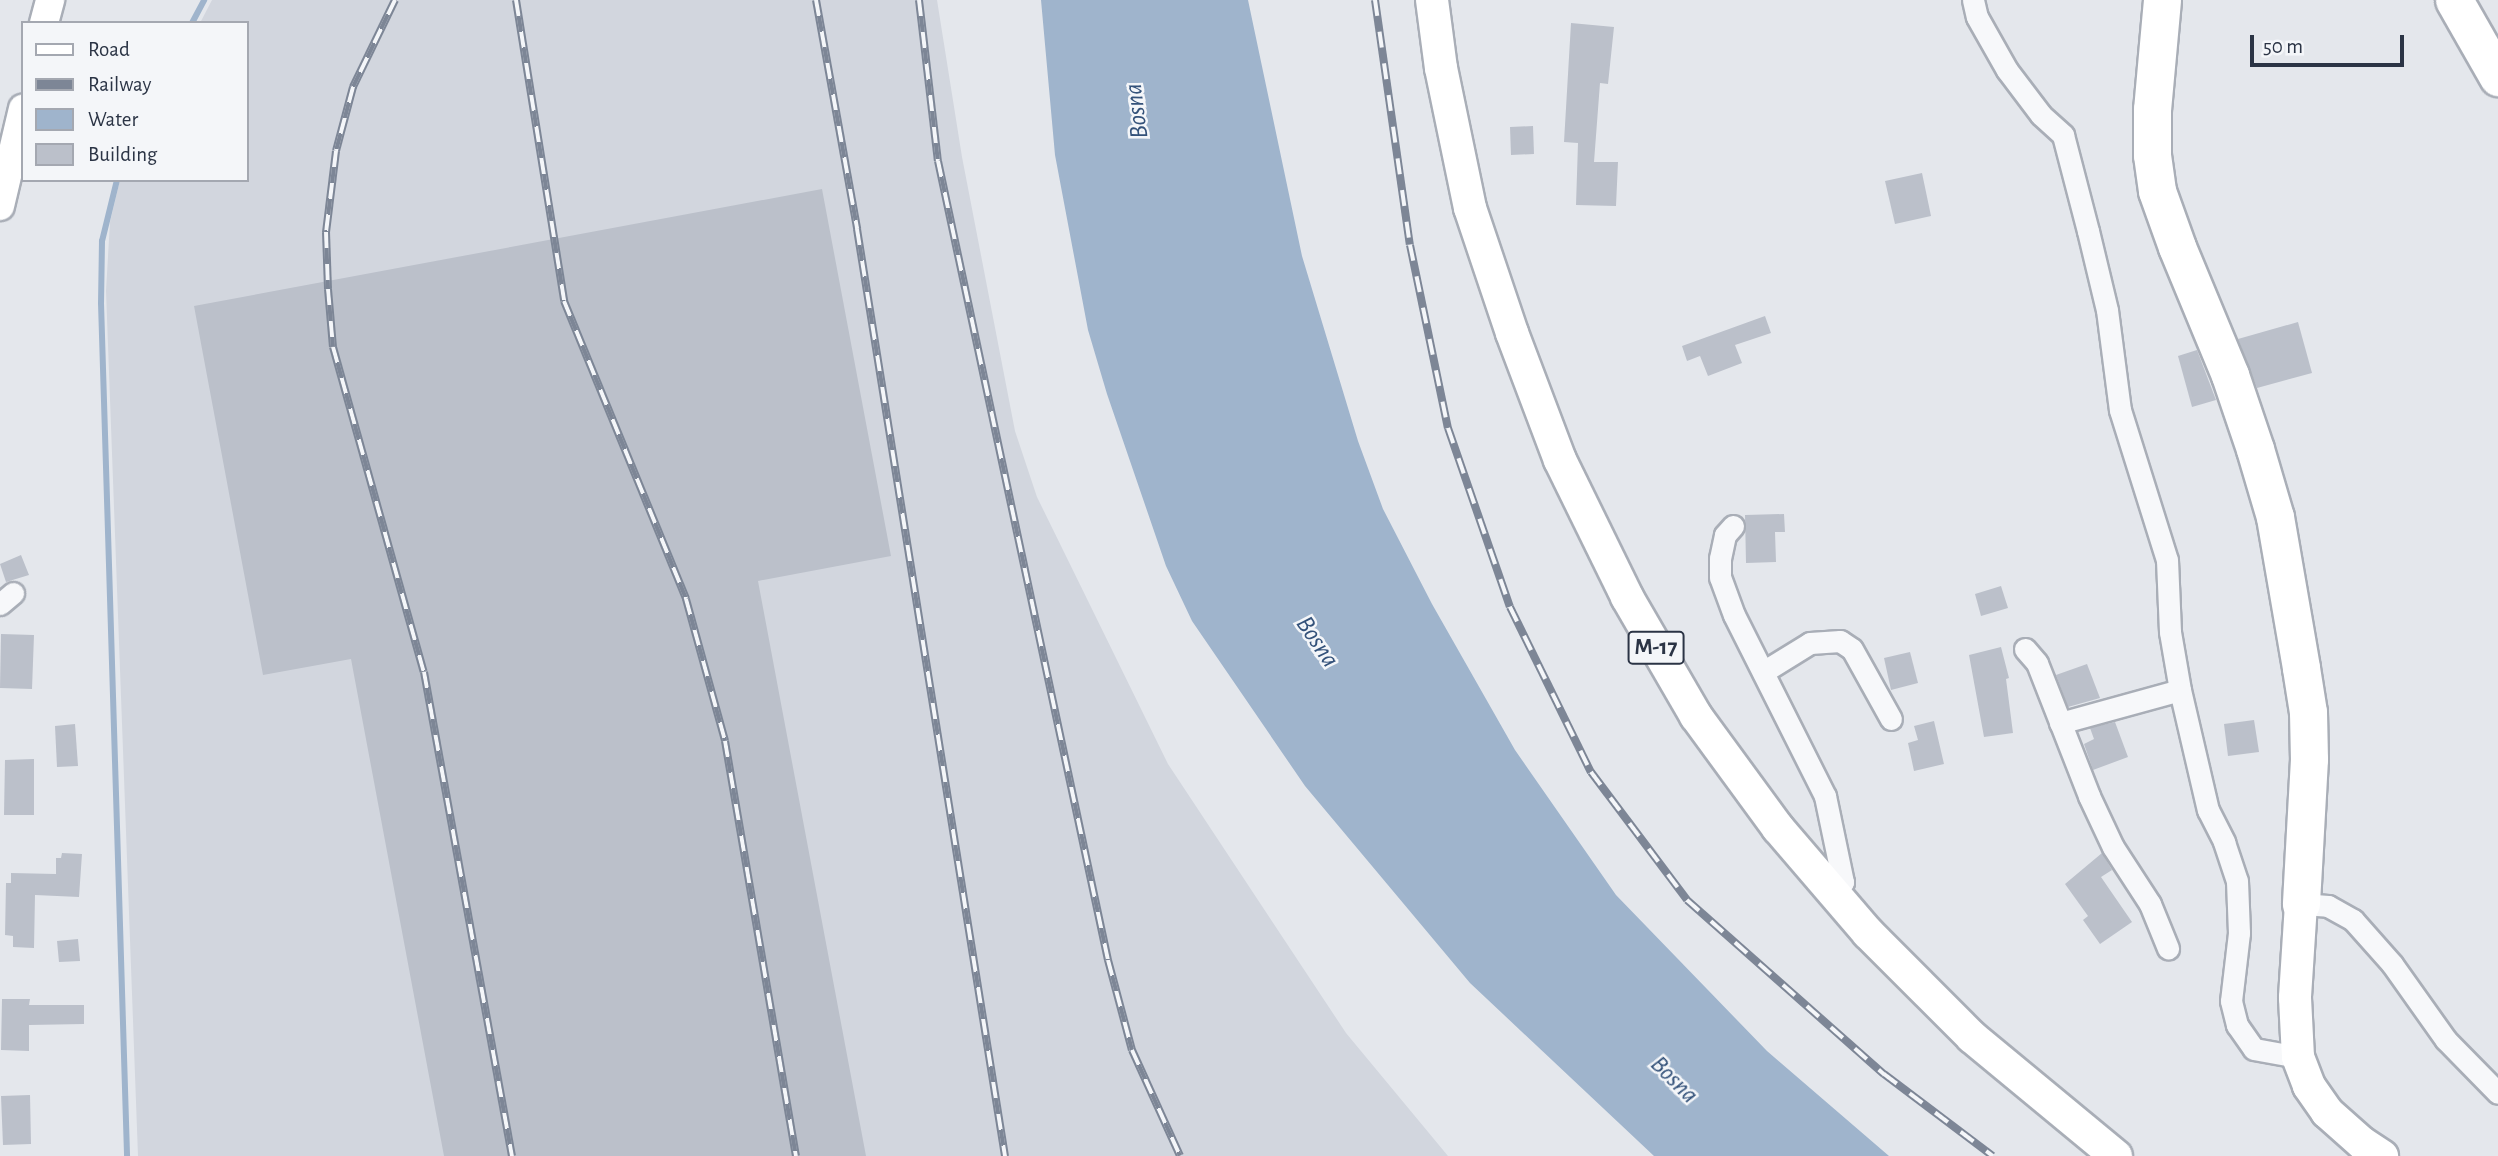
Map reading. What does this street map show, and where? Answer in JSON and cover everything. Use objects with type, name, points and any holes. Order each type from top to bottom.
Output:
[{"type":"highway","points":[[2162,0],[2152,109],[2151,155],[2157,191],[2230,375],[2262,472],[2282,552],[2308,712],[2309,759],[2301,904]]},
{"type":"highway","points":[[2454,0],[2498,77]]},
{"type":"main road","points":[[45,21],[50,0]]},
{"type":"main road","name":"M-17","points":[[1433,0],[1441,68],[1470,208],[1512,334],[1560,460],[1627,597],[1696,716],[1778,828],[1868,933],[1972,1037],[2116,1156]]},
{"type":"main road","points":[[0,206],[21,117]]},
{"type":"main road","points":[[2301,904],[2295,998],[2298,1057],[2309,1086],[2327,1112],[2362,1143],[2382,1156]]},
{"type":"street","points":[[1973,0],[1978,17],[2007,70],[2041,115],[2063,135],[2107,310],[2120,410],[2167,560],[2170,632],[2180,690],[2208,810],[2224,842],[2237,881],[2239,933],[2231,1001],[2237,1025],[2254,1049],[2298,1057]]},
{"type":"street","points":[[1733,526],[1725,536],[1720,558],[1720,576],[1734,615],[1825,796],[1843,882],[1832,891]]},
{"type":"street","points":[[1763,672],[1810,643],[1840,641],[1852,649],[1891,719]]},
{"type":"street","points":[[2025,649],[2037,663],[2089,796],[2113,847],[2150,904],[2168,948]]},
{"type":"street","points":[[2060,723],[2180,690]]},
{"type":"street","points":[[2301,904],[2328,906],[2353,920],[2392,964],[2445,1040],[2498,1093]]},
{"type":"shaded area","points":[[212,0],[937,0],[962,157],[1015,431],[1037,497],[1168,764],[1346,1033],[1448,1156],[138,1156],[106,291],[110,222],[120,182],[248,182],[248,21],[201,21]]},
{"type":"water","name":"Bosna","points":[[1041,0],[1248,0],[1302,256],[1358,441],[1383,509],[1432,604],[1515,750],[1616,895],[1767,1051],[1889,1156],[1654,1156],[1470,983],[1305,786],[1192,621],[1166,566],[1107,394],[1088,330],[1055,155]]},
{"type":"building","points":[[1571,23],[1614,27],[1608,84],[1600,83],[1594,162],[1618,162],[1616,206],[1576,205],[1578,143],[1564,142]]},
{"type":"building","points":[[1533,126],[1534,154],[1511,155],[1510,127]]},
{"type":"building","points":[[1922,173],[1931,216],[1895,224],[1885,181]]},
{"type":"building","points":[[822,189],[891,556],[758,581],[866,1156],[444,1156],[351,659],[263,675],[194,306]]},
{"type":"building","points":[[1765,316],[1771,333],[1735,345],[1742,363],[1708,376],[1700,356],[1687,361],[1682,346]]},
{"type":"building","points":[[2298,322],[2312,373],[2257,388],[2238,339]]},
{"type":"building","points":[[2197,350],[2216,400],[2192,407],[2178,356]]},
{"type":"building","points":[[1784,514],[1785,532],[1775,532],[1776,562],[1746,563],[1745,515]]},
{"type":"building","points":[[21,555],[29,575],[6,582],[0,564]]},
{"type":"building","points":[[2001,586],[2008,608],[1981,616],[1975,594]]},
{"type":"building","points":[[1,634],[34,635],[32,689],[0,688]]},
{"type":"building","points":[[2001,647],[2009,678],[2006,679],[2013,733],[1984,737],[1969,655]]},
{"type":"building","points":[[1910,652],[1918,683],[1891,690],[1884,658]]},
{"type":"building","points":[[2087,664],[2100,698],[2068,707],[2056,675]]},
{"type":"building","points":[[2254,720],[2259,752],[2228,756],[2224,724]]},
{"type":"building","points":[[1934,721],[1944,764],[1914,771],[1908,743],[1918,740],[1914,726]]},
{"type":"building","points":[[2115,722],[2128,757],[2093,770],[2084,744],[2094,739],[2090,728]]},
{"type":"building","points":[[75,724],[78,766],[57,767],[55,726]]},
{"type":"building","points":[[34,759],[34,815],[4,815],[5,760]]},
{"type":"building","points":[[62,853],[82,854],[79,897],[35,895],[34,948],[13,947],[13,936],[5,935],[6,883],[11,883],[11,873],[56,874],[56,858],[61,858]]},
{"type":"building","points":[[2102,853],[2112,870],[2101,877],[2132,922],[2100,944],[2083,920],[2088,916],[2065,884]]},
{"type":"building","points":[[78,939],[80,961],[59,962],[57,941]]},
{"type":"building","points":[[2,999],[30,999],[29,1005],[84,1005],[84,1024],[29,1025],[29,1051],[1,1050]]},
{"type":"building","points":[[30,1095],[31,1144],[3,1145],[1,1096]]},
{"type":"waterway","points":[[193,21],[204,0]]},
{"type":"waterway","points":[[117,182],[102,241],[101,303],[127,1156]]},
{"type":"railway","points":[[395,0],[353,87],[336,151],[326,232],[333,347],[424,672],[512,1156]]},
{"type":"railway","points":[[516,0],[564,301],[686,599],[725,741],[796,1156]]},
{"type":"railway","points":[[816,0],[857,229],[1005,1156]]},
{"type":"railway","points":[[919,0],[938,161],[1108,960],[1132,1050],[1180,1156]]},
{"type":"railway","points":[[1375,0],[1410,245],[1448,428],[1510,607],[1591,772],[1687,900],[1884,1074],[1993,1156]]}]
